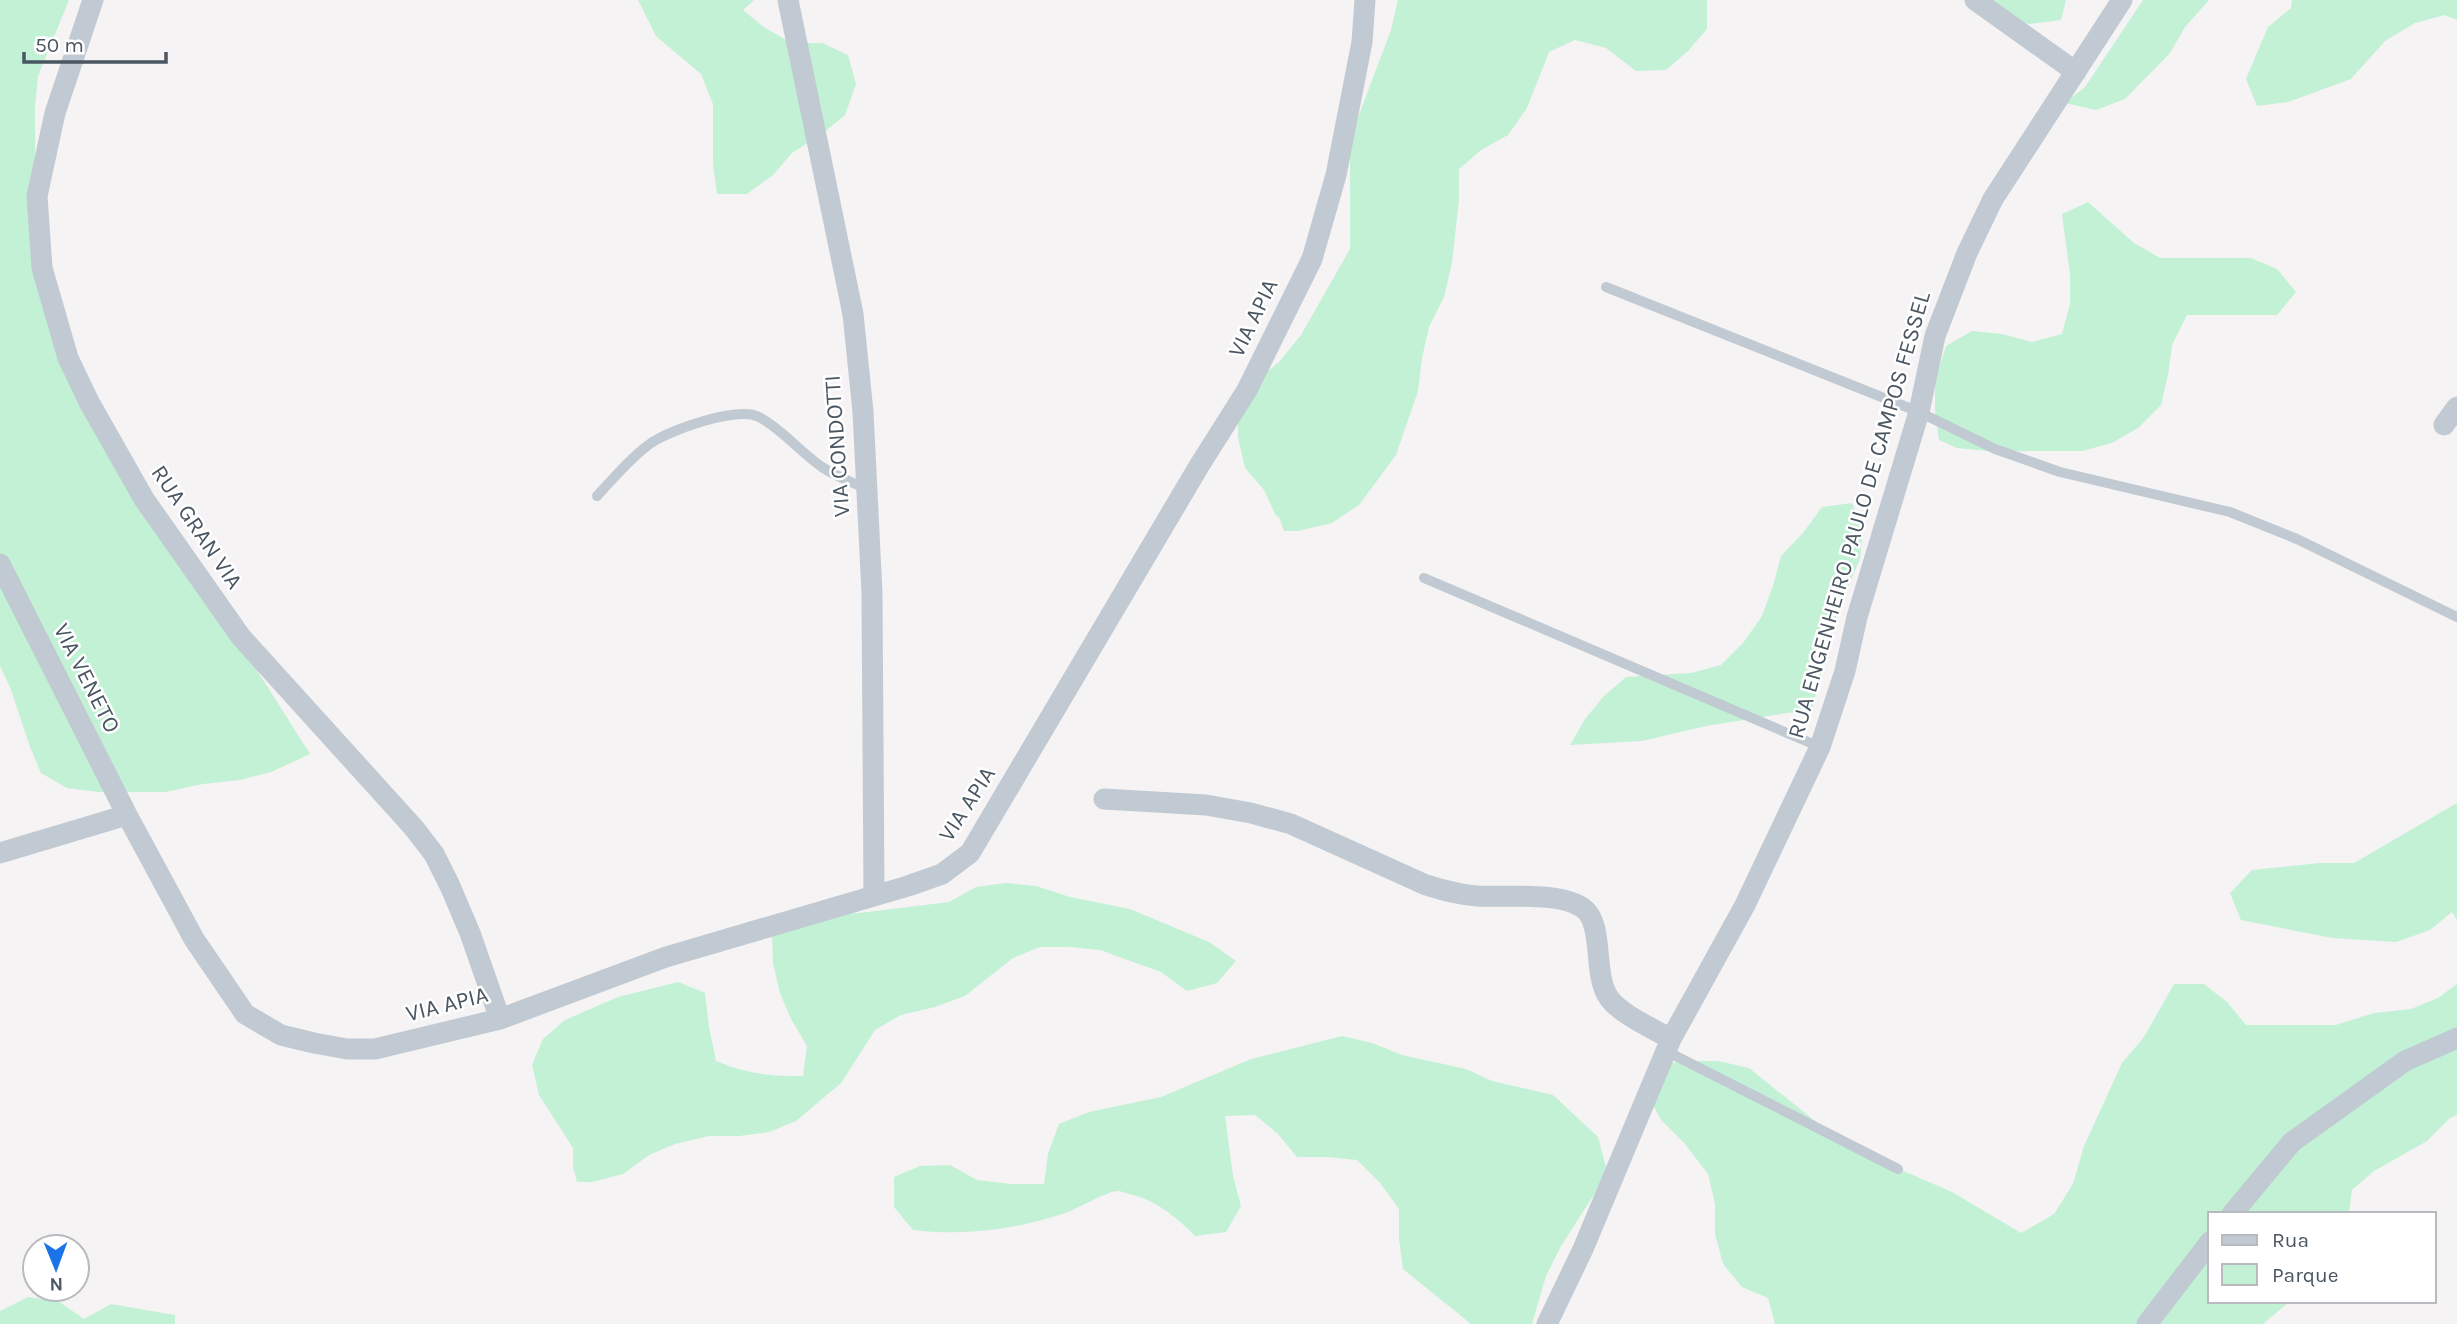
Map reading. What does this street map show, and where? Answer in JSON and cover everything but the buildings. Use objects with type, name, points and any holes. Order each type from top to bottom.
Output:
[{"type":"street","name":"RUA GRAN VIA","points":[[93,0],[55,113],[37,196],[42,268],[68,358],[89,402],[144,499],[241,638],[414,828],[434,854],[470,933],[500,1019]]},
{"type":"street","name":"VIA CONDOTTI","points":[[789,0],[853,314],[863,412],[872,593],[874,895]]},
{"type":"street","name":"VIA APIA","points":[[127,815],[194,939],[245,1014],[281,1035],[347,1049],[375,1049],[500,1019],[666,957],[942,874],[960,863],[970,853],[1247,390],[1312,259],[1336,174],[1362,42],[1365,0]]},
{"type":"street","points":[[1975,0],[2076,72]]},
{"type":"street","name":"RUA ENGENHEIRO PAULO DE CAMPOS FESSEL","points":[[1547,1324],[1583,1249],[1668,1045],[1745,905],[1820,747],[1845,671],[1857,617],[1919,412],[1935,336],[1967,253],[1993,199],[2122,0]]},
{"type":"street","points":[[2444,425],[2457,407]]},
{"type":"street","name":"VIA VENETO","points":[[0,564],[127,815]]},
{"type":"street","points":[[1104,799],[1206,806],[1251,813],[1291,824],[1426,885],[1449,892],[1474,896],[1550,898],[1573,903],[1585,909],[1591,918],[1596,933],[1602,982],[1608,997],[1668,1045]]},
{"type":"street","points":[[0,853],[127,815]]},
{"type":"street","points":[[2234,1212],[2292,1142],[2405,1062],[2457,1038]]},
{"type":"street","points":[[2147,1324],[2208,1245]]},
{"type":"lane","points":[[1606,287],[1919,412],[1994,449],[2060,472],[2230,512],[2297,539],[2457,617]]},
{"type":"lane","points":[[597,496],[630,461],[653,442],[703,422],[737,413],[755,415],[769,423],[824,468],[866,489]]},
{"type":"lane","points":[[1424,578],[1820,747]]},
{"type":"lane","points":[[1668,1045],[1898,1169]]},
{"type":"green space","points":[[0,0],[69,0],[38,76],[35,106],[35,265],[70,355],[198,577],[310,754],[271,772],[240,780],[165,792],[98,792],[67,788],[41,773],[0,666]]},
{"type":"green space","points":[[638,0],[754,0],[743,10],[765,28],[792,43],[822,43],[848,55],[856,84],[845,115],[792,153],[773,175],[747,194],[717,194],[713,164],[713,104],[701,74],[656,36]]},
{"type":"green space","points":[[1398,0],[1707,0],[1707,29],[1688,51],[1666,70],[1636,71],[1606,48],[1575,40],[1549,52],[1527,108],[1508,135],[1481,150],[1459,169],[1459,199],[1452,263],[1444,297],[1429,327],[1418,391],[1396,455],[1359,505],[1332,523],[1298,531],[1284,531],[1264,490],[1245,468],[1238,437],[1238,403],[1256,381],[1279,362],[1301,335],[1350,249],[1350,151],[1357,120],[1391,30]]},
{"type":"green space","points":[[1981,0],[2066,0],[2061,20],[2031,24],[2001,20]]},
{"type":"green space","points":[[2143,0],[2209,0],[2185,27],[2170,53],[2125,99],[2096,110],[2065,103],[2085,87]]},
{"type":"green space","points":[[2292,0],[2457,0],[2457,20],[2445,15],[2415,23],[2385,41],[2351,79],[2288,102],[2257,106],[2246,79],[2268,27],[2291,8]]},
{"type":"green space","points":[[2088,202],[2134,243],[2160,258],[2251,258],[2277,269],[2296,292],[2277,315],[2187,315],[2172,345],[2161,405],[2138,428],[2112,443],[2082,451],[1988,451],[1957,448],[1939,440],[1935,380],[1946,346],[1972,331],[2002,334],[2032,342],[2062,334],[2070,304],[2070,274],[2062,214]]},
{"type":"green space","points":[[1852,503],[1863,529],[1860,559],[1837,612],[1812,709],[1706,726],[1642,741],[1570,745],[1585,719],[1604,696],[1626,677],[1691,673],[1721,665],[1743,643],[1762,616],[1781,556],[1803,533],[1822,507]]},
{"type":"green space","points":[[2457,803],[2457,920],[2452,912],[2430,930],[2396,942],[2332,938],[2241,920],[2230,893],[2252,870],[2320,863],[2354,863]]},
{"type":"green space","points":[[1006,883],[1036,886],[1070,897],[1130,909],[1209,942],[1236,961],[1217,983],[1187,991],[1161,972],[1100,950],[1040,947],[1013,958],[965,996],[901,1015],[875,1030],[841,1083],[796,1121],[769,1132],[709,1136],[675,1144],[649,1155],[623,1174],[592,1182],[577,1182],[573,1167],[573,1148],[539,1095],[532,1065],[543,1039],[565,1020],[618,997],[678,982],[705,993],[716,1061],[758,1073],[803,1076],[807,1046],[780,993],[773,963],[772,933],[795,914],[859,913],[949,902],[976,887]]},
{"type":"green space","points":[[2174,984],[2204,984],[2227,1002],[2246,1025],[2336,1025],[2374,1013],[2411,1009],[2438,998],[2457,984],[2457,1115],[2450,1118],[2427,1141],[2374,1171],[2352,1190],[2349,1212],[2208,1212],[2208,1303],[2288,1303],[2263,1324],[1775,1324],[1768,1298],[1742,1287],[1723,1264],[1715,1234],[1715,1204],[1708,1174],[1685,1144],[1662,1121],[1647,1095],[1654,1065],[1718,1061],[1749,1068],[1820,1125],[1892,1166],[1952,1192],[2021,1233],[2054,1214],[2073,1184],[2084,1146],[2122,1063],[2144,1037]]},
{"type":"green space","points":[[1342,1036],[1372,1043],[1402,1055],[1466,1069],[1492,1081],[1553,1095],[1598,1137],[1606,1167],[1595,1193],[1561,1246],[1546,1276],[1532,1324],[1471,1324],[1403,1269],[1399,1209],[1380,1183],[1357,1160],[1297,1157],[1278,1134],[1255,1115],[1225,1116],[1233,1176],[1241,1206],[1226,1232],[1195,1236],[1159,1206],[1119,1191],[1105,1194],[1044,1220],[970,1232],[913,1230],[894,1207],[894,1177],[920,1166],[950,1165],[977,1180],[1044,1184],[1048,1154],[1059,1124],[1089,1112],[1161,1097],[1251,1059]]},
{"type":"green space","points":[[21,1300],[21,1303],[61,1303],[84,1319],[111,1304],[175,1315],[175,1324],[0,1324],[0,1311]]}]
